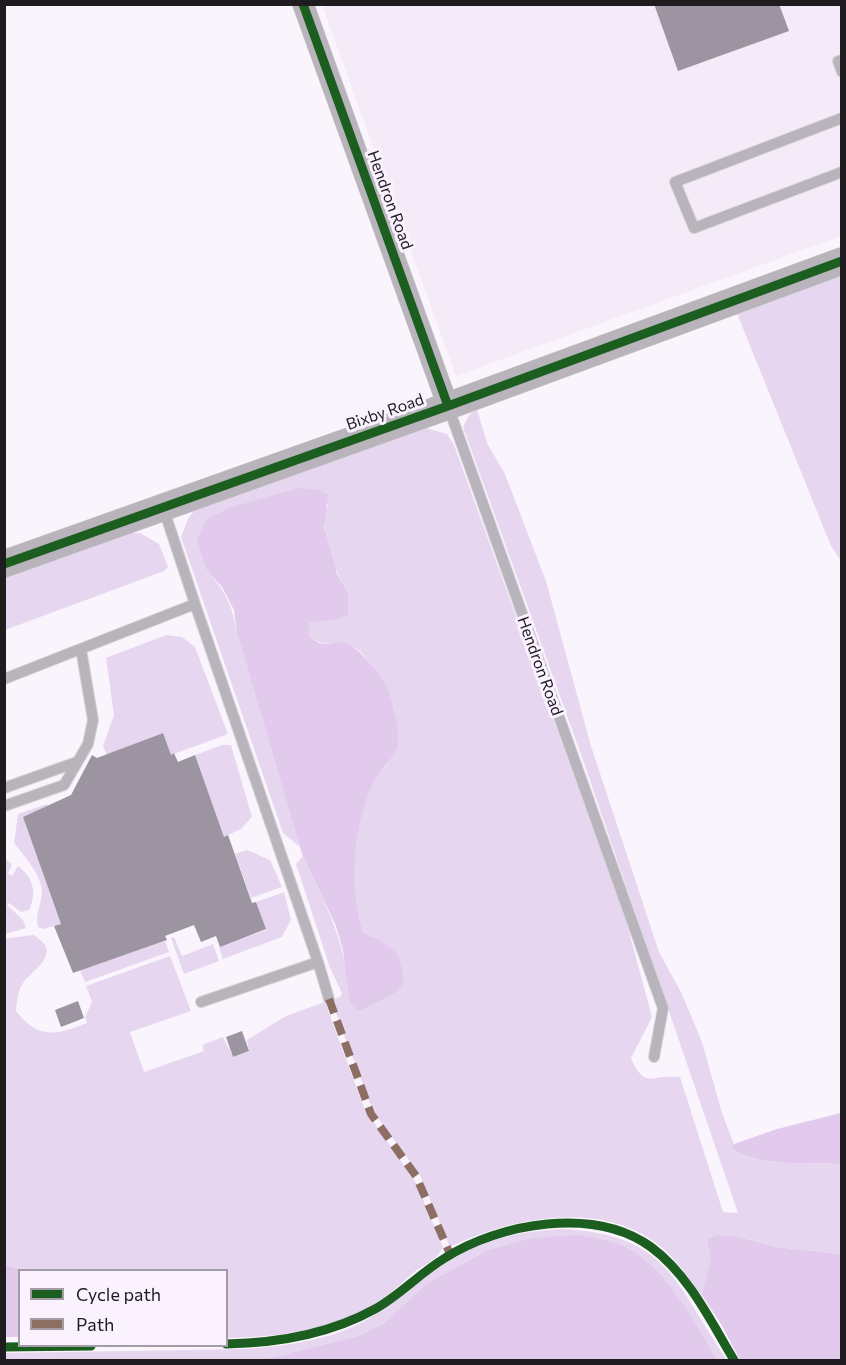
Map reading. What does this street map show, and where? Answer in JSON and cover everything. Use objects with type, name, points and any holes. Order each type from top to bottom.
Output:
[{"type":"street","name":"Hendron Road","points":[[303,4],[448,406]]},
{"type":"street","name":"Bixby Road","points":[[4,564],[448,406],[842,261]]},
{"type":"lane","points":[[842,60],[838,61],[842,72]]},
{"type":"lane","points":[[842,118],[675,182],[694,228],[842,172]]},
{"type":"lane","name":"Hendron Road","points":[[448,406],[663,1008],[654,1058]]},
{"type":"lane","points":[[163,507],[329,999]]},
{"type":"lane","points":[[4,679],[195,604]]},
{"type":"lane","points":[[4,806],[64,784],[88,744],[94,712],[81,649]]},
{"type":"lane","points":[[4,788],[77,762]]},
{"type":"lane","points":[[201,1002],[318,962]]},
{"type":"shaded area","points":[[322,5],[841,5],[841,236],[456,376]]},
{"type":"shaded area","points":[[841,272],[841,561],[831,546],[736,311]]},
{"type":"shaded area","points":[[477,409],[487,443],[505,474],[546,581],[591,746],[659,952],[682,994],[702,1042],[722,1113],[734,1144],[730,1148],[742,1154],[770,1161],[841,1164],[841,1254],[776,1247],[740,1237],[707,1240],[711,1258],[703,1297],[665,1250],[642,1234],[616,1223],[588,1218],[559,1217],[530,1221],[502,1227],[450,1247],[420,1175],[373,1111],[331,1000],[340,997],[342,993],[330,968],[296,864],[303,856],[328,910],[345,962],[350,1003],[373,937],[363,932],[356,902],[354,853],[356,836],[363,806],[376,777],[390,759],[397,730],[391,700],[385,685],[367,659],[351,645],[322,643],[308,635],[308,623],[339,619],[348,593],[337,573],[326,538],[325,515],[328,504],[298,488],[278,494],[206,569],[223,591],[233,614],[300,847],[283,833],[181,537],[189,517],[196,509],[426,428],[447,434],[454,445],[625,917],[652,1017],[631,1058],[636,1068],[646,1077],[680,1077],[723,1212],[738,1213],[583,760],[463,427],[469,415]]},
{"type":"shaded area","points":[[298,488],[318,490],[328,495],[324,528],[337,574],[348,593],[348,614],[339,619],[309,623],[308,635],[323,644],[340,642],[350,644],[365,657],[378,673],[388,691],[398,732],[395,752],[374,781],[361,817],[354,875],[358,914],[363,932],[394,951],[401,964],[403,985],[395,993],[359,1011],[350,1003],[343,950],[336,926],[302,854],[237,633],[234,610],[222,587],[206,569],[197,539],[206,520],[229,508]]},
{"type":"shaded area","points":[[130,533],[140,533],[159,544],[168,567],[164,571],[5,630],[5,575]]},
{"type":"shaded area","points":[[166,635],[182,637],[195,647],[228,734],[171,755],[162,733],[107,755],[103,746],[114,715],[106,658]]},
{"type":"shaded area","points":[[222,745],[231,745],[252,817],[241,829],[224,837],[195,755]]},
{"type":"shaded area","points":[[47,804],[49,807],[23,817],[61,924],[43,929],[38,927],[37,922],[42,893],[39,880],[32,866],[14,843],[18,814]]},
{"type":"shaded area","points":[[247,850],[270,860],[282,887],[251,898],[235,854]]},
{"type":"shaded area","points":[[4,858],[12,864],[8,874],[12,876],[18,866],[31,881],[33,892],[29,910],[21,912],[9,903],[7,905],[23,920],[26,928],[5,934]]},
{"type":"shaded area","points":[[284,892],[291,920],[282,937],[223,959],[219,947],[266,930],[256,902]]},
{"type":"shaded area","points":[[33,935],[42,941],[46,948],[47,954],[44,960],[21,986],[16,1011],[32,1027],[48,1032],[66,1030],[87,1023],[85,1017],[92,1002],[86,986],[170,956],[191,1011],[130,1032],[144,1072],[204,1051],[202,1045],[223,1037],[233,1057],[249,1051],[247,1040],[286,1016],[325,1002],[364,1108],[416,1183],[443,1247],[441,1252],[378,1302],[339,1321],[283,1334],[228,1338],[228,1269],[18,1269],[5,1264],[4,939]]},
{"type":"shaded area","points":[[174,937],[182,956],[213,944],[219,961],[184,974],[171,938]]},
{"type":"shaded area","points":[[165,941],[169,952],[85,982],[80,970]]},
{"type":"shaded area","points":[[841,1113],[841,1164],[770,1161],[742,1154],[730,1148],[734,1144],[777,1129]]},
{"type":"shaded area","points":[[562,1229],[598,1233],[626,1241],[648,1253],[680,1286],[727,1360],[717,1360],[681,1301],[486,1251],[426,1284],[384,1323],[358,1336],[262,1360],[5,1360],[4,1353],[245,1349],[308,1341],[339,1332],[368,1319],[420,1281],[475,1247],[507,1236]]},
{"type":"shaded area","points":[[579,1235],[615,1243],[648,1262],[675,1292],[717,1360],[262,1360],[358,1336],[384,1323],[426,1284],[486,1251],[532,1238]]},
{"type":"shaded area","points":[[716,1235],[740,1237],[776,1247],[841,1254],[841,1360],[740,1360],[702,1295],[711,1258],[707,1240]]},
{"type":"shaded area","points":[[4,1264],[18,1269],[18,1337],[5,1337]]},
{"type":"building","points":[[654,4],[779,4],[789,31],[678,71]]},
{"type":"building","points":[[163,733],[171,755],[174,753],[178,762],[195,755],[224,837],[228,835],[252,903],[256,902],[266,929],[220,947],[216,936],[201,942],[194,925],[165,936],[167,940],[73,973],[54,926],[61,924],[23,817],[71,795],[92,755],[97,758]]},
{"type":"building","points":[[78,1001],[84,1018],[61,1027],[55,1010]]},
{"type":"building","points":[[242,1031],[249,1051],[233,1057],[226,1037]]},
{"type":"marked path","points":[[329,999],[371,1114],[416,1176],[450,1254]]},
{"type":"cycle path","points":[[303,4],[448,406]]},
{"type":"cycle path","points":[[4,564],[448,406],[842,261]]},
{"type":"cycle path","points":[[228,1344],[264,1342],[303,1336],[340,1325],[375,1309],[436,1264],[467,1246],[519,1228],[575,1223],[602,1226],[628,1234],[665,1258],[688,1285],[734,1360]]},
{"type":"cycle path","points":[[4,1347],[18,1347]]}]
